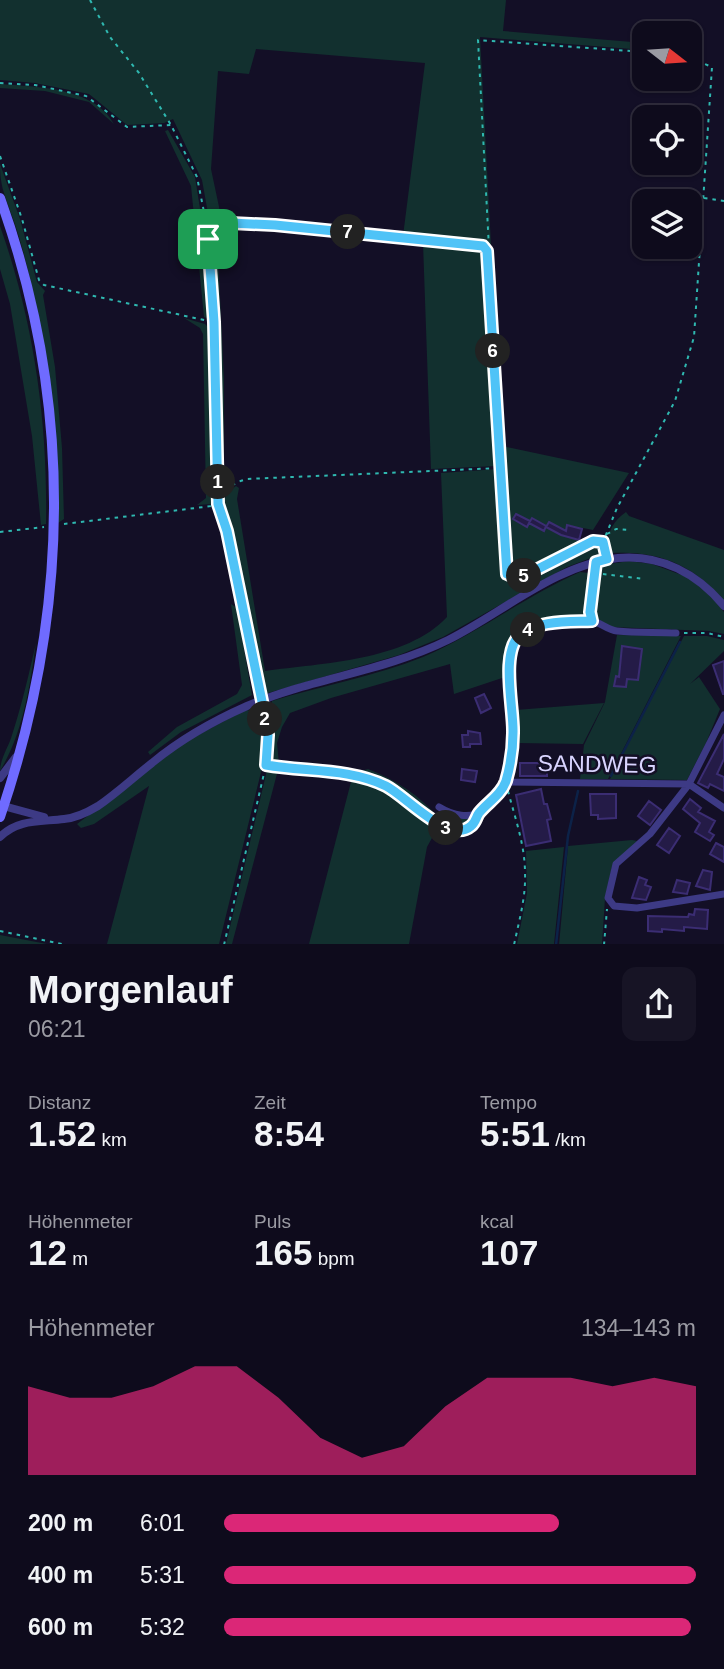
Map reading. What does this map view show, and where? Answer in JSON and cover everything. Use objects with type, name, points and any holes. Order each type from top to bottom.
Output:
[{"type":"main road","points":[[0,198],[27,285],[47,384],[52,442],[54,526],[52,576],[43,652],[20,752],[1,809]]},
{"type":"street","points":[[0,837],[19,824],[65,819],[89,811],[198,730],[261,700],[417,653],[465,631],[575,568],[607,559],[641,558],[671,565],[704,584],[724,606]]},
{"type":"street","points":[[592,621],[590,612],[596,562]]},
{"type":"street","points":[[439,807],[461,816],[478,814],[491,804],[506,782],[513,736],[511,652],[515,641],[524,632],[540,626],[592,621],[616,631],[676,633]]},
{"type":"street","points":[[724,715],[689,784],[650,834],[616,864],[608,898],[614,906],[630,908],[724,894]]},
{"type":"street","points":[[0,778],[20,752]]},
{"type":"street","name":"SANDWEG","points":[[506,782],[689,784]]},
{"type":"street","points":[[689,784],[724,808]]},
{"type":"street","points":[[1,809],[50,819]]},
{"type":"path","points":[[90,0],[110,37],[139,74],[171,125],[197,177],[208,239],[214,322],[218,504],[227,531],[268,735],[266,765],[224,944]]},
{"type":"path","points":[[593,541],[521,578],[510,576],[506,570],[487,251],[478,40],[632,51]]},
{"type":"path","points":[[607,559],[603,542],[606,534],[617,508],[673,407],[696,331],[712,67],[702,63]]},
{"type":"path","points":[[0,83],[35,85],[86,96],[127,128],[171,125]]},
{"type":"path","points":[[0,156],[41,283],[49,287],[214,322]]},
{"type":"path","points":[[703,198],[724,201]]},
{"type":"path","points":[[208,239],[215,229],[223,224],[264,225],[481,245],[487,251]]},
{"type":"path","points":[[218,504],[230,485],[247,479],[500,468]]},
{"type":"path","points":[[0,532],[218,504]]},
{"type":"path","points":[[606,534],[616,529],[630,530]]},
{"type":"path","points":[[577,542],[603,542]]},
{"type":"path","points":[[594,573],[645,579]]},
{"type":"path","points":[[676,633],[707,633],[724,637]]},
{"type":"path","points":[[266,765],[355,775],[384,785],[404,796],[439,825],[457,831],[473,825],[478,814]]},
{"type":"path","points":[[506,782],[526,872],[514,944]]},
{"type":"path","points":[[604,944],[608,898]]},
{"type":"path","points":[[0,931],[67,944]]},
{"type":"green space","points":[[0,0],[506,0],[503,31],[632,42],[632,49],[480,37],[491,245],[489,248],[485,243],[403,236],[425,63],[256,49],[249,74],[218,71],[211,169],[222,221],[211,230],[202,180],[173,119],[164,123],[127,125],[89,94],[35,83],[0,80]]},
{"type":"green space","points":[[0,84],[47,88],[79,96],[93,103],[105,112],[114,124],[89,102],[45,91],[0,88]]},
{"type":"green space","points":[[168,130],[195,177],[205,240],[209,319],[204,317],[191,186],[165,131]]},
{"type":"green space","points":[[0,164],[20,219],[37,282],[45,291],[43,295],[55,367],[62,448],[64,519],[58,523],[54,436],[44,351],[27,264],[2,185]]},
{"type":"green space","points":[[0,226],[22,299],[36,373],[46,486],[46,524],[41,525],[32,436],[10,304],[0,269]]},
{"type":"green space","points":[[221,230],[217,236],[224,378],[224,475],[228,482],[222,491],[216,321],[210,241],[214,234]]},
{"type":"green space","points":[[423,243],[480,248],[485,254],[497,466],[431,469]]},
{"type":"green space","points":[[184,318],[205,324],[210,329],[215,500],[212,504],[197,505],[206,498],[203,334],[200,328]]},
{"type":"green space","points":[[502,446],[629,473],[593,530],[583,528],[578,545],[518,576],[511,574],[508,569]]},
{"type":"green space","points":[[498,469],[504,572],[509,578],[521,580],[589,546],[598,546],[601,550],[599,555],[567,567],[443,637],[399,655],[261,695],[258,693],[222,503],[229,491],[236,486],[239,488],[237,499],[265,671],[362,657],[409,643],[430,632],[447,617],[441,473]]},
{"type":"green space","points":[[626,512],[629,516],[724,550],[724,602],[701,578],[674,562],[645,554],[612,553],[607,548],[610,532]]},
{"type":"green space","points":[[629,561],[652,564],[687,577],[710,595],[724,612],[724,634],[611,627],[595,617],[595,590],[603,565]]},
{"type":"green space","points":[[580,572],[591,575],[588,618],[555,620],[523,629],[509,645],[505,677],[454,694],[450,664],[331,698],[290,713],[277,743],[279,764],[271,762],[269,720],[272,701],[423,657]]},
{"type":"green space","points":[[231,604],[237,608],[252,695],[181,732],[150,755],[148,752],[177,727],[237,694],[242,685]]},
{"type":"green space","points":[[617,635],[681,636],[608,779],[580,779],[584,745],[605,702]]},
{"type":"green space","points":[[684,636],[707,636],[724,640],[724,651],[690,684],[699,677],[720,709],[687,780],[610,779]]},
{"type":"green space","points":[[36,643],[20,725],[0,771],[19,712]]},
{"type":"green space","points":[[604,703],[583,744],[518,743],[516,710]]},
{"type":"green space","points":[[245,710],[254,711],[261,723],[264,736],[263,764],[219,944],[107,944],[149,786],[94,824],[81,828],[77,824],[185,742]]},
{"type":"green space","points":[[368,769],[406,789],[439,818],[442,816],[441,812],[461,819],[474,818],[466,826],[457,828],[437,821],[402,793],[358,772]]},
{"type":"green space","points":[[267,770],[278,770],[232,944],[226,944]]},
{"type":"green space","points":[[352,778],[389,791],[438,827],[427,847],[409,944],[309,944]]},
{"type":"green space","points":[[637,841],[612,867],[605,898],[602,944],[559,944],[568,846]]},
{"type":"green space","points":[[564,847],[554,944],[517,944],[527,893],[526,851]]},
{"type":"green space","points":[[0,935],[47,944],[0,944]]},
{"type":"building","points":[[516,514],[530,521],[527,527],[513,519]]},
{"type":"building","points":[[532,518],[546,526],[544,531],[529,523]]},
{"type":"building","points":[[549,522],[566,531],[567,525],[582,529],[579,540],[546,527]]},
{"type":"building","points":[[622,646],[642,649],[638,680],[627,679],[626,687],[614,686],[616,676],[619,677]]},
{"type":"building","points":[[724,661],[724,694],[723,694],[713,665]]},
{"type":"building","points":[[484,694],[491,708],[481,713],[475,698]]},
{"type":"building","points":[[468,731],[480,733],[481,744],[463,747],[462,735],[468,735]]},
{"type":"building","points":[[724,734],[724,759],[717,774],[724,777],[724,791],[710,784],[708,788],[698,783]]},
{"type":"building","points":[[520,763],[547,763],[547,776],[520,776]]},
{"type":"building","points":[[462,769],[477,771],[475,782],[461,780]]},
{"type":"building","points":[[541,789],[551,819],[547,820],[551,841],[526,846],[516,795]]},
{"type":"building","points":[[590,794],[616,794],[616,818],[598,819],[598,815],[591,815]]},
{"type":"building","points":[[690,799],[701,808],[698,812],[715,821],[709,832],[714,835],[710,841],[695,832],[700,823],[683,809]]},
{"type":"building","points":[[649,801],[661,810],[650,825],[638,816]]},
{"type":"building","points":[[669,828],[680,836],[669,853],[657,845]]},
{"type":"building","points":[[716,843],[724,847],[724,862],[710,854]]},
{"type":"building","points":[[703,870],[712,872],[710,890],[696,886]]},
{"type":"building","points":[[639,877],[647,880],[645,885],[651,887],[646,900],[632,898]]},
{"type":"building","points":[[677,880],[690,883],[687,894],[673,892]]},
{"type":"building","points":[[695,909],[708,910],[707,929],[684,927],[684,931],[648,931],[648,916],[688,917],[689,914],[694,915]]},
{"type":"waterway","points":[[611,776],[680,642]]},
{"type":"waterway","points":[[556,944],[568,836],[578,791]]},
{"type":"route","points":[[231,223],[481,245],[487,251],[507,574],[521,578],[595,540],[603,542],[607,559],[596,562],[590,612],[592,621],[540,626],[524,632],[513,644],[510,678],[513,736],[506,782],[491,804],[478,814],[473,825],[467,829],[457,831],[439,825],[404,796],[384,785],[355,775],[266,765],[268,735],[264,711],[227,531],[218,504],[214,322],[208,239],[215,229],[231,223]]}]
